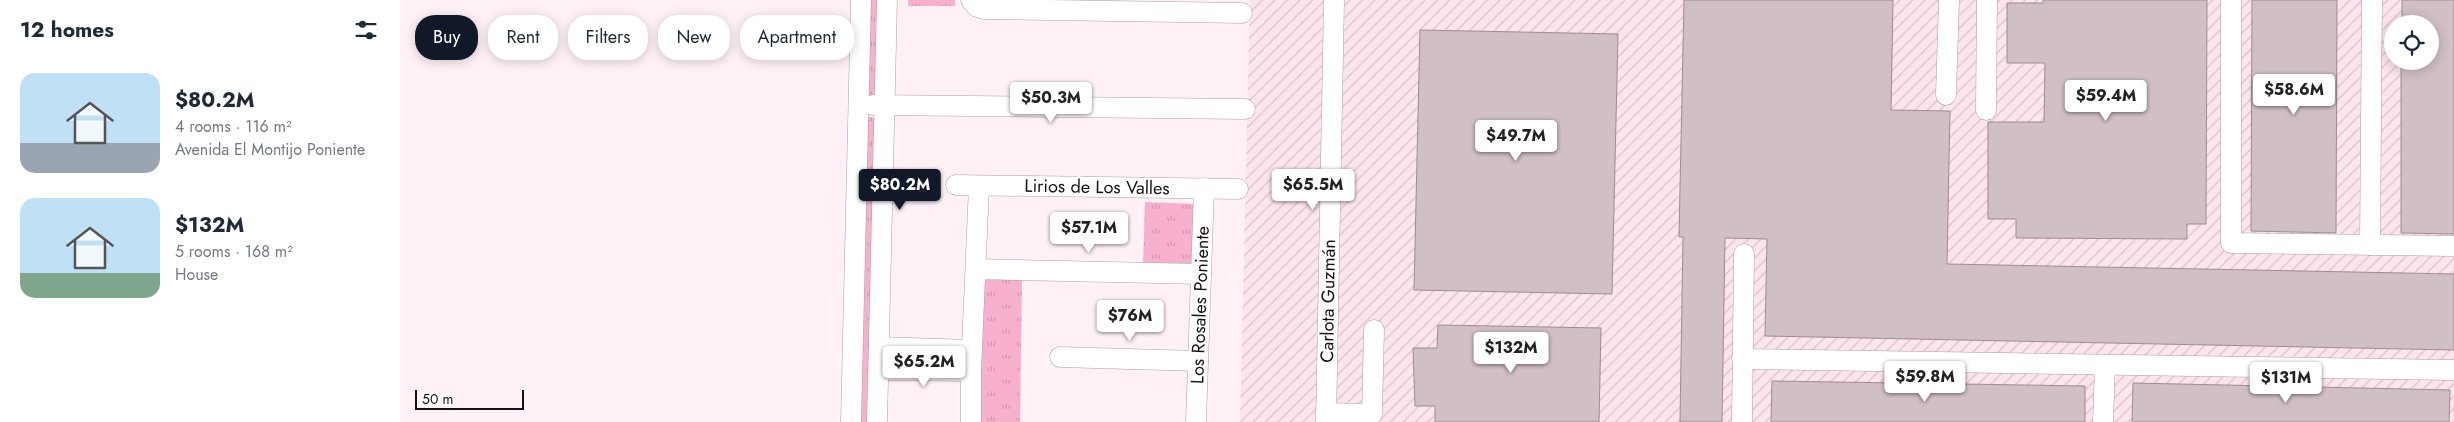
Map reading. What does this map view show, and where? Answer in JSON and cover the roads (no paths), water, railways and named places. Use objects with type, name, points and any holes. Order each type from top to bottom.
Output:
[{"type":"street","points":[[851,422],[861,0]]},
{"type":"street","points":[[877,422],[887,0]]},
{"type":"street","points":[[971,0],[977,7],[984,10],[1195,6],[1242,13]]},
{"type":"street","name":"Carlota Guzmán","points":[[1326,418],[1334,0]]},
{"type":"street","points":[[1946,95],[1949,0]]},
{"type":"street","points":[[1986,110],[1987,0]]},
{"type":"street","points":[[2231,0],[2231,243],[2454,246]]},
{"type":"street","points":[[2370,245],[2372,0]]},
{"type":"street","points":[[858,104],[1245,109]]},
{"type":"street","name":"Lirios de Los Valles","points":[[956,185],[1238,188]]},
{"type":"street","points":[[971,422],[970,371],[979,186]]},
{"type":"street","name":"Los Rosales Poniente","points":[[1196,422],[1204,188]]},
{"type":"street","points":[[1742,422],[1744,254]]},
{"type":"street","points":[[976,269],[1201,274]]},
{"type":"street","points":[[1326,418],[1372,414],[1374,330]]},
{"type":"street","points":[[879,347],[972,350]]},
{"type":"street","points":[[1060,357],[1198,361]]},
{"type":"street","points":[[1742,359],[2454,370]]},
{"type":"street","points":[[2104,422],[2105,365]]},
{"type":"street","points":[[879,370],[970,371]]}]
